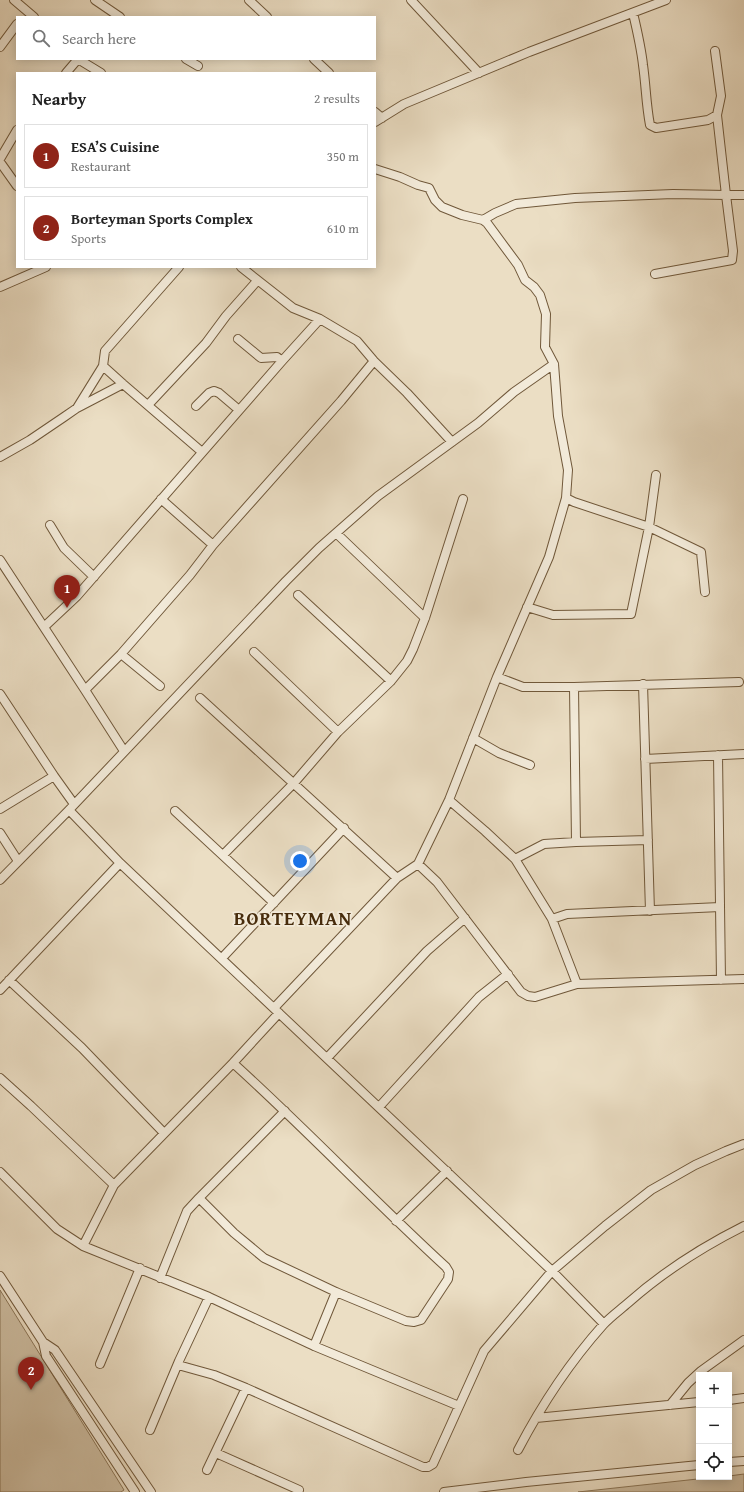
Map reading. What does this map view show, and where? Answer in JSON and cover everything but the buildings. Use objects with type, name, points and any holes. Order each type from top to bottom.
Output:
[{"type":"street","points":[[14,0],[25,14]]},
{"type":"street","points":[[95,0],[119,16]]},
{"type":"street","points":[[249,0],[266,16]]},
{"type":"street","points":[[411,0],[479,73]]},
{"type":"street","points":[[377,117],[404,104],[528,52],[666,0]]},
{"type":"street","points":[[633,13],[644,66],[646,106],[650,125],[656,128],[708,120],[717,115]]},
{"type":"street","points":[[0,47],[16,25]]},
{"type":"street","points":[[655,274],[732,260],[733,251],[717,115],[721,96],[715,51]]},
{"type":"street","points":[[67,72],[77,60]]},
{"type":"street","points":[[80,60],[99,72]]},
{"type":"street","points":[[188,60],[198,66]]},
{"type":"street","points":[[315,60],[328,72]]},
{"type":"street","points":[[0,159],[16,132]]},
{"type":"street","points":[[0,162],[16,185]]},
{"type":"street","points":[[83,1246],[114,1185],[233,1063],[276,1011],[397,878],[418,864],[449,800],[497,677],[549,557],[566,498],[568,470],[558,416],[554,364],[545,347],[546,314],[540,295],[534,287],[525,280],[518,265],[491,227],[483,220],[449,211],[435,200],[429,188],[376,169]]},
{"type":"street","points":[[483,220],[516,204],[575,198],[673,194],[744,195]]},
{"type":"street","points":[[0,287],[44,268]]},
{"type":"street","points":[[77,408],[103,366],[105,351],[178,268]]},
{"type":"street","points":[[242,268],[293,308],[320,319],[357,341],[374,361],[407,393],[452,442]]},
{"type":"street","points":[[148,405],[206,343],[226,316],[257,281]]},
{"type":"street","points":[[44,627],[77,596],[282,360],[320,319]]},
{"type":"street","points":[[238,339],[261,358],[276,357],[282,360]]},
{"type":"street","points":[[85,690],[121,654],[190,575],[213,545],[341,401],[374,361]]},
{"type":"street","points":[[0,880],[72,807],[286,581],[336,533],[378,496],[478,423],[514,392],[554,364]]},
{"type":"street","points":[[103,366],[202,452]]},
{"type":"street","points":[[0,457],[30,440],[77,408],[123,384]]},
{"type":"street","points":[[196,406],[209,393],[214,391],[219,393],[239,410]]},
{"type":"street","points":[[527,607],[553,614],[631,614],[648,527],[656,475]]},
{"type":"street","points":[[223,855],[294,783],[338,732],[391,681],[407,660],[425,618],[463,498]]},
{"type":"street","points":[[566,498],[648,527],[702,552],[705,592]]},
{"type":"street","points":[[161,499],[213,545]]},
{"type":"street","points":[[50,525],[64,548],[94,577]]},
{"type":"street","points":[[336,533],[425,618]]},
{"type":"street","points":[[0,560],[124,751]]},
{"type":"street","points":[[298,595],[391,681]]},
{"type":"street","points":[[254,652],[338,732]]},
{"type":"street","points":[[121,654],[160,686]]},
{"type":"street","points":[[497,677],[524,687],[739,682]]},
{"type":"street","points":[[643,684],[650,911]]},
{"type":"street","points":[[574,687],[576,842]]},
{"type":"street","points":[[0,694],[54,776],[72,807],[120,863],[552,1271],[604,1324]]},
{"type":"street","points":[[200,698],[397,878]]},
{"type":"street","points":[[473,738],[499,754],[530,765]]},
{"type":"street","points":[[645,759],[744,754]]},
{"type":"street","points":[[718,755],[721,980]]},
{"type":"street","points":[[0,809],[54,776]]},
{"type":"street","points":[[449,800],[515,859],[552,919],[576,984]]},
{"type":"street","points":[[175,812],[274,903]]},
{"type":"street","points":[[222,958],[344,828]]},
{"type":"street","points":[[0,833],[18,861]]},
{"type":"street","points":[[515,859],[544,844],[648,840]]},
{"type":"street","points":[[0,990],[120,863]]},
{"type":"street","points":[[418,864],[437,882],[508,974],[520,992],[528,996],[535,997],[576,984],[744,979]]},
{"type":"street","points":[[552,919],[567,914],[720,907]]},
{"type":"street","points":[[327,1058],[427,951],[465,918]]},
{"type":"street","points":[[379,1107],[479,998],[508,974]]},
{"type":"street","points":[[9,980],[82,1048],[164,1133]]},
{"type":"street","points":[[199,1198],[234,1232],[264,1258],[336,1292],[406,1321],[414,1322],[421,1320],[448,1279],[449,1272],[446,1267],[396,1221],[285,1111],[233,1063]]},
{"type":"street","points":[[0,1078],[37,1111],[114,1185]]},
{"type":"street","points":[[160,1278],[187,1211],[285,1111]]},
{"type":"street","points":[[178,1365],[214,1375],[246,1388],[423,1467],[428,1467],[433,1464],[484,1350],[552,1271],[650,1190],[695,1165],[726,1150],[744,1144]]},
{"type":"street","points":[[396,1221],[447,1171]]},
{"type":"street","points":[[0,1172],[57,1229],[83,1246],[209,1297],[314,1346],[458,1406]]},
{"type":"street","points":[[518,1450],[536,1418],[574,1362],[604,1324],[649,1285],[684,1260],[723,1236],[744,1226]]},
{"type":"street","points":[[100,1364],[140,1268]]},
{"type":"street","points":[[0,1276],[42,1342],[46,1356],[135,1492]]},
{"type":"street","points":[[314,1346],[336,1292]]},
{"type":"street","points":[[150,1430],[209,1297]]},
{"type":"street","points":[[670,1405],[688,1383],[697,1375],[744,1340]]},
{"type":"street","points":[[42,1342],[55,1350],[151,1492]]},
{"type":"street","points":[[207,1470],[246,1388]]},
{"type":"street","points":[[732,1400],[744,1398]]},
{"type":"street","points":[[536,1418],[696,1402]]},
{"type":"street","points":[[216,1453],[299,1490]]},
{"type":"street","points":[[732,1462],[744,1461]]},
{"type":"street","points":[[444,1492],[526,1482],[696,1465]]},
{"type":"shaded area","points":[[0,1290],[124,1490],[121,1492],[0,1492]]},
{"type":"shaded area","points":[[744,1474],[744,1492],[578,1492],[696,1479],[732,1480],[732,1476]]},
{"type":"place","name":"ESA’S Cuisine","points":[[67,608]]},
{"type":"place","name":"Borteyman Sports Complex","points":[[31,1390]]},
{"type":"district","name":"BORTEYMAN","points":[[293,918]]}]
